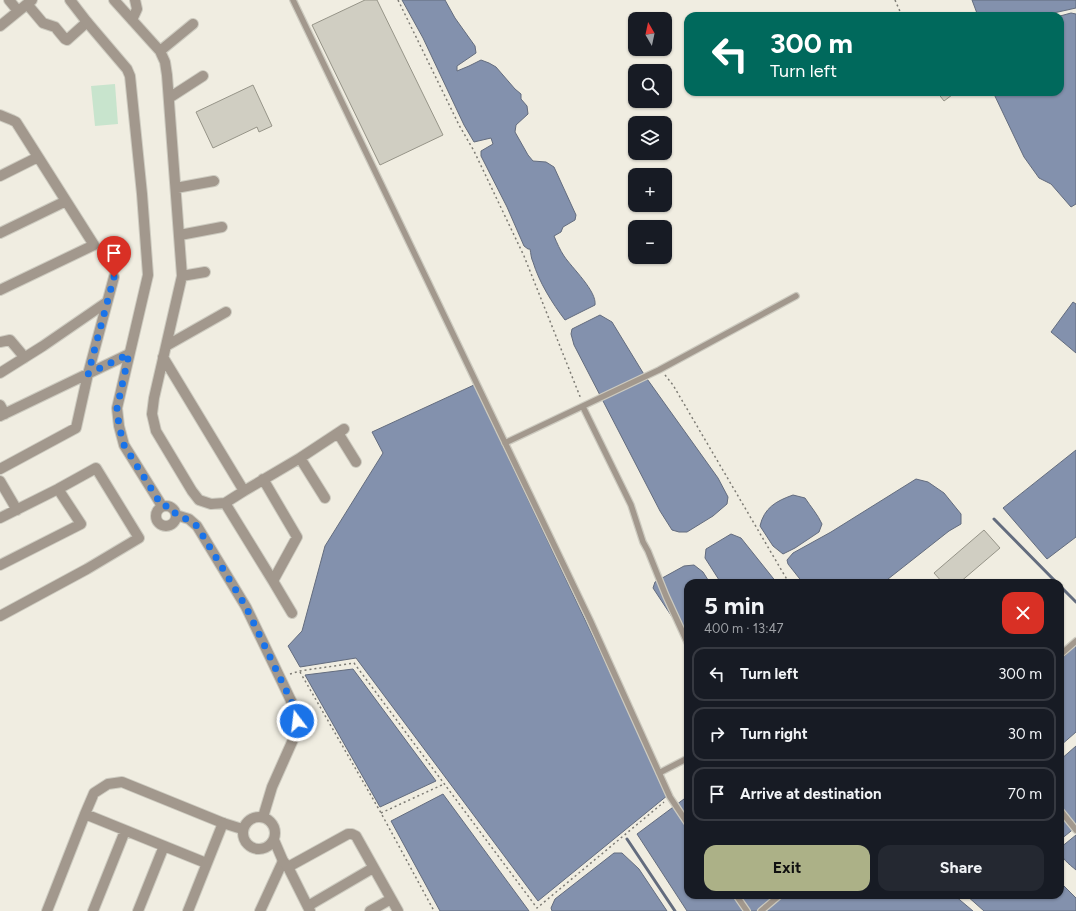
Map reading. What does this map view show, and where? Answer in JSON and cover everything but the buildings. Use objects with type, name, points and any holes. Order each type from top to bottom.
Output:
[{"type":"street","points":[[9,0],[18,11]]},
{"type":"street","points":[[70,0],[127,69],[130,76],[142,194],[148,275],[117,408],[119,426],[124,445],[162,506]]},
{"type":"street","points":[[114,0],[160,51],[165,62],[167,75],[182,276],[154,398],[152,414],[156,431],[192,491],[199,500],[211,504],[225,503],[300,458],[341,431],[356,462]]},
{"type":"street","points":[[132,20],[137,9],[135,0]]},
{"type":"street","points":[[0,26],[30,2],[43,23],[58,29],[67,40],[87,22]]},
{"type":"street","points":[[160,51],[193,24]]},
{"type":"street","points":[[169,98],[203,76]]},
{"type":"street","points":[[0,290],[94,245],[16,122],[1,116]]},
{"type":"street","points":[[0,176],[38,158]]},
{"type":"street","points":[[176,188],[214,181]]},
{"type":"street","points":[[0,233],[66,201]]},
{"type":"street","points":[[180,235],[222,227]]},
{"type":"street","points":[[182,276],[205,272]]},
{"type":"street","points":[[0,469],[76,428],[88,374],[114,277]]},
{"type":"street","points":[[0,373],[107,302]]},
{"type":"street","points":[[166,346],[226,312]]},
{"type":"street","points":[[0,342],[10,340],[24,358]]},
{"type":"street","points":[[2,412],[129,354]]},
{"type":"street","points":[[163,357],[244,491]]},
{"type":"street","points":[[300,458],[325,498]]},
{"type":"street","points":[[0,518],[96,468],[139,538],[87,569],[0,616]]},
{"type":"street","points":[[263,480],[298,537],[273,581]]},
{"type":"street","points":[[0,481],[17,510]]},
{"type":"street","points":[[0,565],[81,524],[58,489]]},
{"type":"street","points":[[225,503],[292,613]]},
{"type":"street","points":[[162,506],[173,508],[176,515],[174,522],[171,525],[166,526],[162,526],[158,523],[155,516],[158,509],[162,506]]},
{"type":"street","points":[[176,515],[189,520],[197,526],[246,607],[295,709],[297,721],[296,733],[272,788],[263,816]]},
{"type":"street","points":[[47,911],[94,793],[108,784],[122,782],[242,829]]},
{"type":"street","points":[[85,814],[206,862]]},
{"type":"street","points":[[274,840],[267,847],[262,849],[251,847],[247,844],[242,835],[244,824],[252,817],[257,816],[263,816],[272,822],[275,833],[274,840],[309,909],[373,868]]},
{"type":"street","points":[[188,911],[223,822]]},
{"type":"street","points":[[93,911],[126,831]]},
{"type":"street","points":[[264,908],[285,864],[348,834],[352,834],[356,836],[398,911]]},
{"type":"street","points":[[138,911],[164,846]]},
{"type":"street","points":[[370,911],[391,899]]},
{"type":"lane","points":[[293,0],[590,620],[670,797],[684,818]]},
{"type":"lane","points":[[505,443],[659,370],[796,296]]},
{"type":"lane","points":[[583,406],[631,505],[644,542],[684,635]]},
{"type":"lane","points":[[1064,652],[1076,641]]},
{"type":"lane","points":[[659,773],[684,760]]},
{"type":"lane","points":[[1064,815],[1076,830]]},
{"type":"lane","points":[[739,899],[747,911]]},
{"type":"lane","points":[[761,911],[775,899]]},
{"type":"path","points":[[398,0],[459,125],[474,150],[524,256],[583,406]]},
{"type":"path","points":[[896,0],[900,12]]},
{"type":"path","points":[[659,370],[673,385],[787,579]]},
{"type":"path","points":[[280,676],[300,671],[354,664],[539,911]]},
{"type":"path","points":[[300,671],[434,911]]},
{"type":"path","points":[[380,813],[444,784]]},
{"type":"path","points":[[537,908],[670,797]]},
{"type":"green space","points":[[115,84],[118,124],[95,126],[91,86]]},
{"type":"water","points":[[402,0],[445,0],[455,18],[475,46],[476,53],[457,66],[457,71],[481,60],[496,67],[521,94],[521,99],[527,106],[528,114],[516,125],[515,132],[533,161],[546,162],[554,167],[576,215],[575,220],[563,227],[561,232],[554,236],[564,256],[592,293],[595,299],[595,305],[565,320],[542,285],[532,259],[530,249],[524,246],[507,207],[481,156],[481,151],[493,144],[491,138],[474,142],[464,125],[423,38]]},
{"type":"water","points":[[972,0],[1076,0],[1076,8],[1058,12],[976,12]]},
{"type":"water","points":[[1071,13],[1076,14],[1076,204],[1071,207],[1051,184],[1039,178],[1024,157],[995,96],[1064,96],[1064,15]]},
{"type":"water","points":[[1073,302],[1076,304],[1076,353],[1051,332]]},
{"type":"water","points":[[600,315],[612,322],[645,376],[718,478],[728,497],[727,504],[713,516],[687,532],[672,530],[660,511],[574,345],[571,334],[572,329]]},
{"type":"water","points":[[474,385],[668,795],[538,901],[356,658],[300,667],[288,646],[302,631],[325,546],[383,453],[372,432]]},
{"type":"water","points":[[1076,450],[1076,537],[1047,559],[1003,508]]},
{"type":"water","points":[[916,479],[928,482],[944,493],[961,514],[961,524],[949,531],[888,579],[800,579],[788,564],[787,560],[793,553],[831,532]]},
{"type":"water","points":[[793,495],[805,498],[822,524],[819,532],[783,554],[773,546],[760,526],[764,514],[772,506]]},
{"type":"water","points":[[731,534],[741,538],[774,579],[718,579],[705,558],[706,549]]},
{"type":"water","points":[[694,565],[703,572],[707,579],[684,579],[684,635],[653,588],[655,582],[684,566]]},
{"type":"water","points":[[1076,645],[1076,732],[1064,742],[1064,657]]},
{"type":"water","points":[[353,669],[436,781],[380,807],[305,675]]},
{"type":"water","points":[[1076,746],[1076,827],[1064,837],[1064,756]]},
{"type":"water","points":[[443,794],[529,911],[440,911],[391,821]]},
{"type":"water","points":[[684,799],[684,899],[959,899],[973,911],[687,911],[637,834]]},
{"type":"water","points":[[1076,835],[1076,870],[1064,859],[1064,845]]},
{"type":"water","points":[[614,853],[622,853],[639,869],[667,911],[552,911],[551,908],[555,899]]},
{"type":"water","points":[[1064,886],[1076,898],[1076,911],[984,911],[970,899],[1064,899]]},
{"type":"waterway","points":[[994,519],[1053,579]]},
{"type":"waterway","points":[[1064,590],[1076,602]]},
{"type":"waterway","points":[[627,839],[675,911]]},
{"type":"route","points":[[114,277],[88,374],[129,354],[117,408],[119,426],[124,445],[162,506],[169,506],[173,508],[176,515],[189,520],[197,526],[246,607],[295,709],[297,721]]}]
